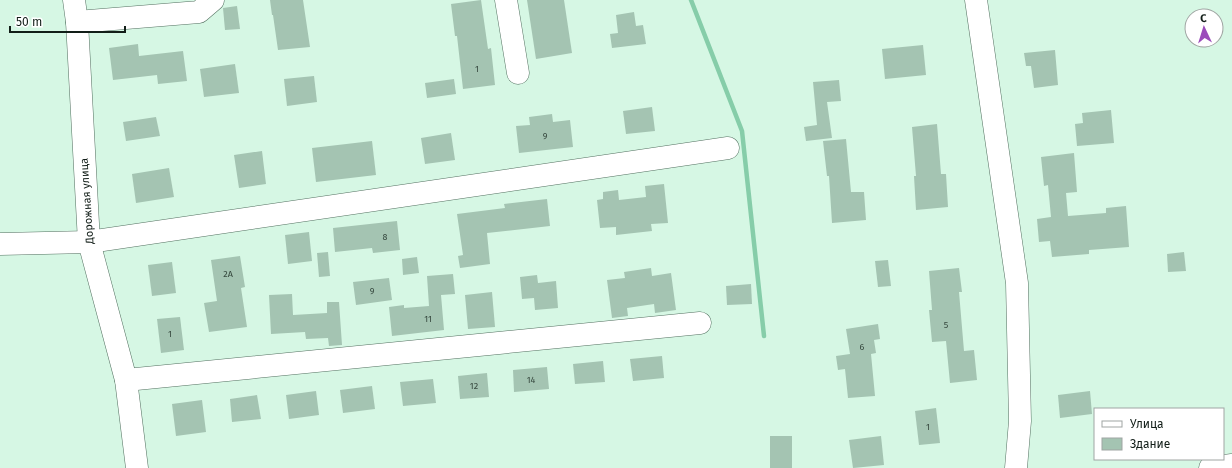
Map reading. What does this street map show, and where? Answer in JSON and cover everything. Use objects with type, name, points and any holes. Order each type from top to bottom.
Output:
[{"type":"street","name":"Дорожная улица","points":[[74,0],[77,22],[89,242],[126,380],[137,468]]},
{"type":"street","points":[[77,22],[199,12],[213,0]]},
{"type":"street","points":[[506,0],[518,73]]},
{"type":"street","points":[[976,0],[1017,283],[1020,420],[1016,468]]},
{"type":"street","points":[[0,244],[89,242],[728,148]]},
{"type":"street","points":[[126,380],[700,322]]},
{"type":"street","points":[[1210,468],[1232,465]]},
{"type":"building","points":[[270,0],[303,0],[310,47],[278,50]]},
{"type":"building","points":[[481,0],[488,49],[491,48],[495,85],[463,89],[457,36],[455,36],[451,4]]},
{"type":"building","points":[[527,0],[564,0],[572,53],[536,59]]},
{"type":"building","points":[[237,6],[240,29],[225,30],[223,8]]},
{"type":"building","points":[[634,12],[636,26],[643,25],[646,44],[612,48],[610,34],[618,33],[616,15]]},
{"type":"building","points":[[138,44],[139,56],[183,51],[187,81],[158,84],[157,75],[113,80],[109,48]]},
{"type":"building","points":[[923,45],[926,75],[885,79],[882,49]]},
{"type":"building","points":[[1055,50],[1058,85],[1034,88],[1031,66],[1026,66],[1024,53]]},
{"type":"building","points":[[235,64],[239,93],[204,97],[200,69]]},
{"type":"building","points":[[314,76],[317,102],[287,106],[284,79]]},
{"type":"building","points":[[454,79],[456,94],[427,98],[425,83]]},
{"type":"building","points":[[839,80],[841,101],[827,102],[832,138],[806,141],[804,127],[817,125],[813,82]]},
{"type":"building","points":[[652,107],[655,131],[626,134],[623,111]]},
{"type":"building","points":[[1111,110],[1114,143],[1077,146],[1075,124],[1083,123],[1082,113]]},
{"type":"building","points":[[552,114],[553,122],[570,120],[573,147],[519,153],[516,126],[530,125],[529,117]]},
{"type":"building","points":[[156,117],[160,136],[126,141],[123,122]]},
{"type":"building","points":[[937,124],[941,174],[946,174],[948,207],[916,210],[914,176],[916,176],[912,127]]},
{"type":"building","points":[[451,133],[455,160],[425,164],[421,138]]},
{"type":"building","points":[[846,139],[851,192],[864,192],[866,220],[832,223],[829,176],[827,176],[823,141]]},
{"type":"building","points":[[372,141],[376,175],[316,182],[312,148]]},
{"type":"building","points":[[262,151],[266,184],[239,188],[234,155]]},
{"type":"building","points":[[1074,153],[1077,192],[1066,193],[1068,216],[1106,213],[1106,208],[1126,206],[1129,247],[1089,250],[1089,254],[1052,257],[1050,241],[1039,242],[1037,219],[1051,217],[1048,185],[1044,186],[1041,157]]},
{"type":"building","points":[[169,168],[174,197],[136,203],[132,174]]},
{"type":"building","points":[[664,184],[668,223],[651,224],[652,231],[616,235],[616,227],[600,228],[597,200],[603,199],[603,192],[618,190],[619,200],[646,197],[645,186]]},
{"type":"building","points":[[547,199],[550,226],[487,233],[490,264],[460,268],[458,256],[463,255],[457,214],[505,208],[504,204]]},
{"type":"building","points":[[397,221],[400,250],[373,253],[372,248],[335,252],[333,228]]},
{"type":"building","points":[[309,232],[312,261],[288,264],[285,235]]},
{"type":"building","points":[[328,252],[330,276],[319,277],[317,253]]},
{"type":"building","points":[[1184,252],[1186,271],[1168,272],[1167,254]]},
{"type":"building","points":[[240,256],[245,287],[241,288],[247,327],[209,332],[204,303],[217,301],[211,260]]},
{"type":"building","points":[[417,257],[419,273],[403,275],[402,259]]},
{"type":"building","points":[[888,260],[891,286],[878,287],[875,261]]},
{"type":"building","points":[[172,262],[176,293],[152,296],[148,265]]},
{"type":"building","points":[[651,268],[652,276],[671,273],[676,310],[655,313],[654,304],[627,308],[628,316],[612,318],[607,280],[625,278],[624,272]]},
{"type":"building","points":[[959,268],[962,292],[959,292],[964,351],[974,350],[977,380],[950,383],[946,341],[932,342],[929,310],[932,310],[929,271]]},
{"type":"building","points":[[453,274],[455,294],[441,295],[444,330],[392,336],[389,307],[404,305],[404,308],[429,306],[427,276]]},
{"type":"building","points":[[537,275],[538,283],[556,281],[558,308],[535,310],[534,298],[522,299],[520,277]]},
{"type":"building","points":[[389,278],[392,300],[356,305],[353,282]]},
{"type":"building","points":[[751,284],[752,304],[727,305],[726,286]]},
{"type":"building","points":[[492,292],[495,327],[468,329],[465,295]]},
{"type":"building","points":[[292,294],[293,315],[327,313],[327,302],[339,302],[342,345],[329,346],[328,338],[306,339],[305,332],[271,334],[269,295]]},
{"type":"building","points":[[180,317],[184,350],[161,353],[157,319]]},
{"type":"building","points":[[878,324],[880,339],[874,340],[876,353],[871,354],[875,396],[848,398],[845,369],[838,370],[836,356],[850,354],[846,329]]},
{"type":"building","points":[[662,356],[664,378],[633,381],[630,359]]},
{"type":"building","points":[[603,361],[605,382],[575,384],[573,364]]},
{"type":"building","points":[[547,367],[549,389],[514,392],[513,370]]},
{"type":"building","points":[[487,373],[489,397],[460,399],[458,376]]},
{"type":"building","points":[[433,379],[436,403],[403,406],[400,382]]},
{"type":"building","points":[[372,386],[375,409],[343,413],[340,390]]},
{"type":"building","points":[[316,391],[319,415],[289,419],[286,395]]},
{"type":"building","points":[[1090,391],[1092,414],[1060,418],[1058,395]]},
{"type":"building","points":[[257,395],[261,419],[232,422],[230,399]]},
{"type":"building","points":[[202,400],[206,432],[176,436],[172,404]]},
{"type":"building","points":[[936,408],[940,443],[919,445],[915,411]]},
{"type":"building","points":[[770,436],[792,436],[792,468],[770,468]]},
{"type":"building","points":[[881,436],[884,465],[853,468],[849,440]]},
{"type":"waterway","points":[[691,0],[742,131],[764,336]]}]
